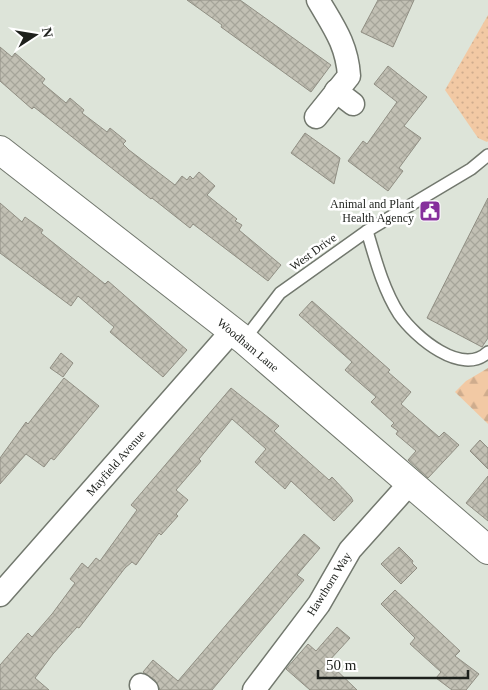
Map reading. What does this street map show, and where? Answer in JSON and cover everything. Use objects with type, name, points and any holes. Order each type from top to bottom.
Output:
[{"type":"main road","name":"Woodham Lane","points":[[0,150],[238,335],[488,550]]},
{"type":"street","points":[[316,117],[344,98],[349,76],[347,56],[336,31],[318,0]]},
{"type":"street","name":"Mayfield Avenue","points":[[0,595],[238,335]]},
{"type":"street","name":"Hawthorn Way","points":[[254,690],[319,604],[350,550],[410,484]]},
{"type":"lane","name":"West Drive","points":[[238,335],[280,293],[367,231],[471,169],[488,155]]},
{"type":"lane","points":[[367,231],[378,270],[400,314],[425,340],[448,356],[463,361],[481,359],[488,352]]},
{"type":"green space","points":[[488,15],[487,142],[478,138],[445,90]]},
{"type":"green space","points":[[488,368],[488,424],[455,392],[466,381]]},
{"type":"building","points":[[187,0],[240,0],[331,65],[311,92]]},
{"type":"building","points":[[378,0],[414,0],[393,47],[361,32]]},
{"type":"building","points":[[0,47],[12,57],[15,53],[45,79],[42,83],[66,103],[70,98],[84,110],[82,113],[107,132],[110,128],[126,141],[123,144],[129,150],[175,185],[182,176],[187,180],[190,176],[193,179],[199,172],[215,186],[207,195],[237,219],[235,221],[242,225],[239,230],[281,265],[268,281],[193,224],[190,228],[34,107],[32,109],[0,81]]},
{"type":"building","points":[[388,66],[427,97],[404,126],[421,138],[399,168],[403,171],[388,191],[348,161],[363,141],[367,144],[397,102],[374,84]]},
{"type":"building","points":[[305,133],[340,158],[334,184],[291,153]]},
{"type":"building","points":[[488,198],[488,338],[482,347],[427,318]]},
{"type":"building","points":[[0,203],[22,222],[25,217],[43,230],[41,233],[105,284],[108,281],[187,350],[163,377],[110,332],[114,327],[78,296],[71,306],[0,253]]},
{"type":"building","points":[[312,301],[390,370],[388,372],[411,392],[401,404],[439,437],[444,432],[459,445],[428,478],[408,460],[416,451],[396,434],[398,431],[391,426],[394,423],[371,402],[376,397],[345,370],[352,362],[299,315]]},
{"type":"building","points":[[61,353],[73,363],[63,377],[50,368]]},
{"type":"building","points":[[64,378],[99,406],[54,460],[51,458],[44,467],[26,454],[0,484],[0,458],[26,422],[28,424]]},
{"type":"building","points":[[231,388],[279,426],[274,431],[329,480],[332,477],[353,501],[334,521],[291,481],[285,489],[255,462],[266,449],[232,419],[199,459],[201,461],[176,490],[188,500],[176,514],[178,516],[161,535],[159,533],[136,565],[132,562],[125,568],[79,628],[77,627],[53,654],[35,678],[49,690],[0,690],[0,665],[28,633],[32,637],[52,614],[75,583],[70,579],[82,563],[88,568],[96,558],[100,561],[137,510],[131,505]]},
{"type":"building","points":[[480,440],[488,448],[488,469],[470,451]]},
{"type":"building","points":[[488,476],[488,521],[466,503]]},
{"type":"building","points":[[304,534],[320,548],[297,575],[304,580],[212,690],[160,690],[155,680],[143,672],[153,660],[178,681]]},
{"type":"building","points":[[399,547],[413,561],[412,563],[417,568],[401,584],[381,564]]},
{"type":"building","points":[[395,590],[460,651],[455,656],[479,674],[466,690],[452,690],[436,678],[441,672],[410,644],[415,638],[381,604]]},
{"type":"building","points":[[337,627],[350,638],[328,662],[357,690],[310,690],[286,669],[308,644],[316,651]]},
{"type":"place","name":"Animal and Plant Health Agency","points":[[430,211]]}]
